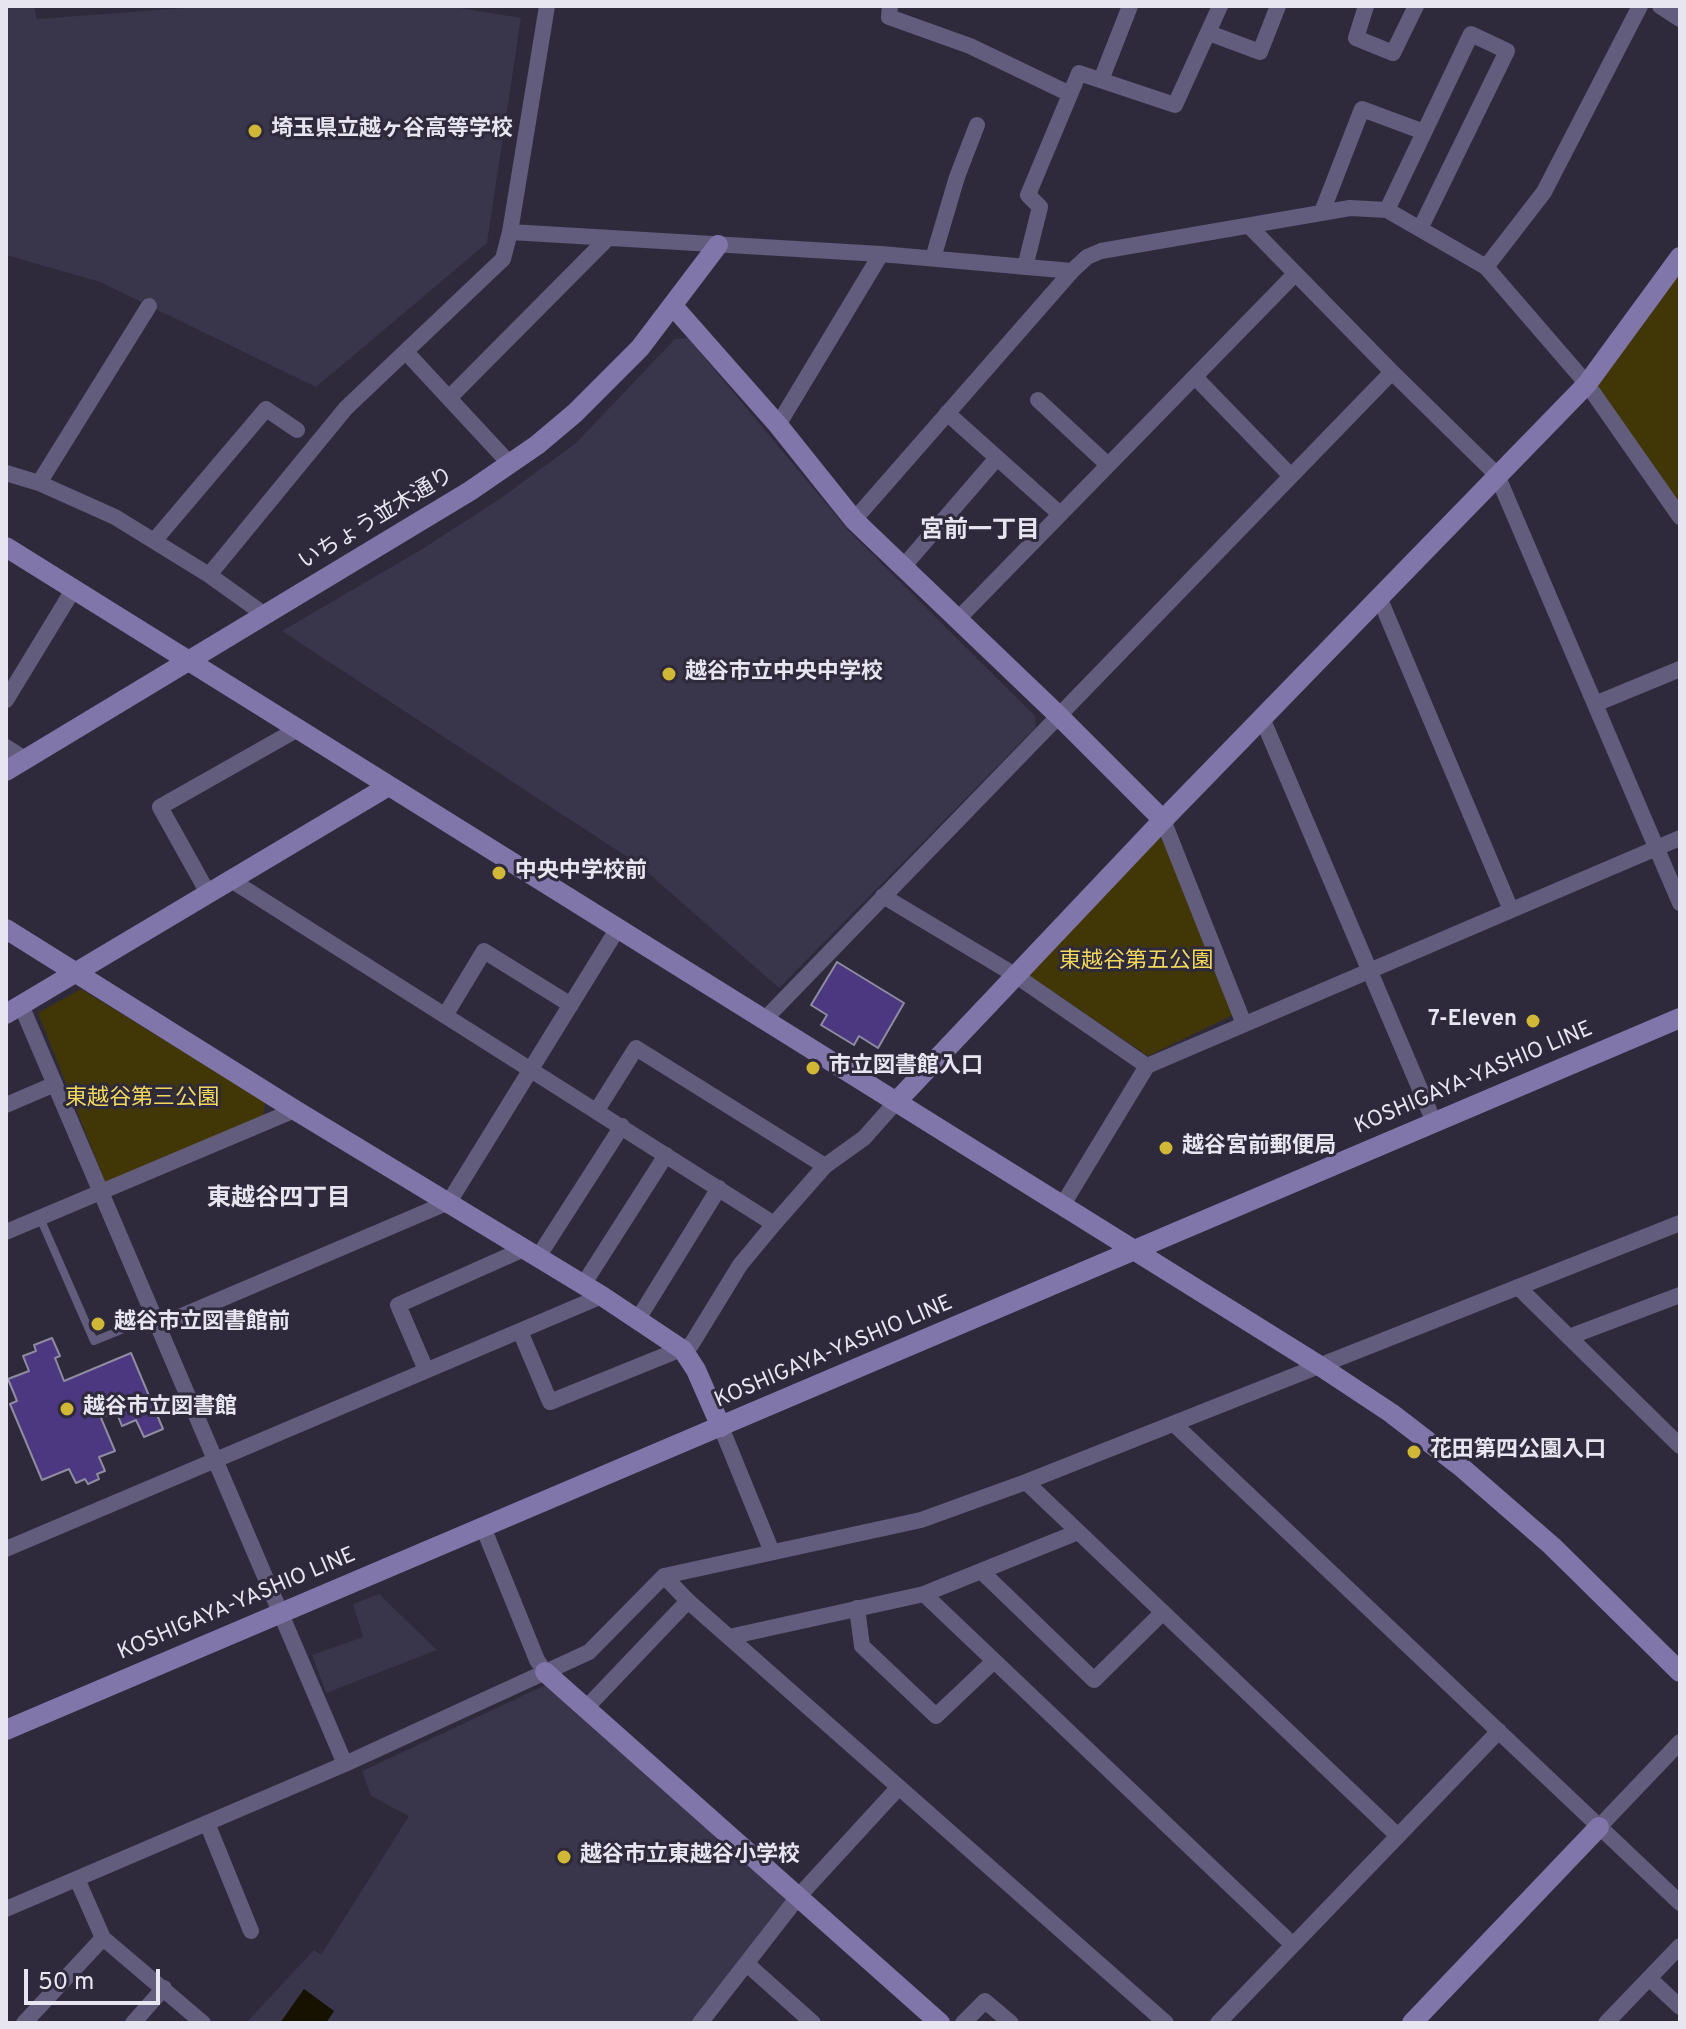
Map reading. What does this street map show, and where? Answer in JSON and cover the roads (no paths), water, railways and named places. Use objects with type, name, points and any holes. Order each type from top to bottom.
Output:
[{"type":"street","points":[[209,575],[346,408],[503,259],[547,6]]},
{"type":"street","points":[[890,6],[889,17],[970,46],[1070,94]]},
{"type":"street","points":[[1101,80],[1130,6]]},
{"type":"street","points":[[1025,267],[1040,207],[1028,195],[1079,73],[1175,105],[1220,6]]},
{"type":"street","points":[[1209,33],[1260,52],[1278,6]]},
{"type":"street","points":[[1366,6],[1356,38],[1393,53],[1416,6]]},
{"type":"street","points":[[1486,267],[1544,192],[1640,6]]},
{"type":"street","points":[[1660,6],[1680,19]]},
{"type":"street","points":[[1387,210],[1471,34],[1507,51],[1420,229]]},
{"type":"street","points":[[1322,212],[1362,109],[1424,132]]},
{"type":"street","points":[[933,258],[957,177],[977,125]]},
{"type":"street","points":[[854,520],[1087,257],[1101,251],[1350,208],[1387,210],[1486,267],[1587,384],[1680,517]]},
{"type":"street","points":[[1250,227],[1497,475],[1680,903]]},
{"type":"street","points":[[510,232],[881,254],[1072,271]]},
{"type":"street","points":[[449,398],[607,239]]},
{"type":"street","name":"いちょう並木通り","points":[[6,771],[470,491],[537,445],[640,348],[718,245]]},
{"type":"street","points":[[778,425],[881,254]]},
{"type":"street","points":[[520,1331],[550,1402],[691,1345],[740,1265],[825,1166],[864,1138],[1163,820],[1587,384],[1680,258]]},
{"type":"street","points":[[957,620],[1295,274]]},
{"type":"street","points":[[39,483],[149,306]]},
{"type":"street","points":[[673,306],[778,425],[854,520],[1163,820],[1244,1024]]},
{"type":"street","points":[[406,352],[510,464]]},
{"type":"street","points":[[765,1019],[1392,372]]},
{"type":"street","points":[[1195,377],[1291,476]]},
{"type":"street","points":[[1038,400],[1108,465]]},
{"type":"street","points":[[154,541],[266,409],[297,430]]},
{"type":"street","points":[[947,413],[1060,514]]},
{"type":"street","points":[[903,567],[997,458]]},
{"type":"street","points":[[6,473],[39,483],[115,517],[209,575],[265,615]]},
{"type":"street","points":[[6,547],[1391,1413],[1472,1476],[1552,1546],[1680,1672]]},
{"type":"street","points":[[6,700],[73,590]]},
{"type":"street","points":[[1379,597],[1511,910]]},
{"type":"street","points":[[1595,704],[1680,669]]},
{"type":"street","points":[[1262,718],[1434,1122]]},
{"type":"street","points":[[208,893],[160,807],[296,730]]},
{"type":"street","points":[[6,747],[25,759]]},
{"type":"street","points":[[345,1764],[55,1084],[14,1010],[387,787]]},
{"type":"street","points":[[1062,1206],[1147,1066],[1680,838]]},
{"type":"street","points":[[231,880],[774,1224]]},
{"type":"street","points":[[883,896],[1015,975],[1147,1066]]},
{"type":"street","points":[[158,1326],[449,1202],[618,928]]},
{"type":"street","points":[[6,929],[295,1110],[602,1296],[683,1350],[696,1370],[772,1552]]},
{"type":"street","points":[[446,1014],[484,951],[571,1005]]},
{"type":"street","name":"KOSHIGAYA-YASHIO LINE","points":[[6,1730],[1680,1018]]},
{"type":"street","points":[[597,1110],[636,1048],[825,1166]]},
{"type":"street","points":[[6,1105],[55,1084]]},
{"type":"street","points":[[6,1232],[295,1110]]},
{"type":"street","points":[[426,1370],[398,1305],[531,1253],[622,1126]]},
{"type":"street","points":[[583,1285],[666,1155]]},
{"type":"street","points":[[638,1319],[719,1188]]},
{"type":"street","points":[[6,1909],[345,1764],[589,1652],[664,1576],[921,1520],[1026,1482],[1680,1223]]},
{"type":"street","points":[[1518,1287],[1680,1446]]},
{"type":"street","points":[[1569,1337],[1680,1295]]},
{"type":"street","points":[[6,1549],[602,1296]]},
{"type":"street","points":[[1174,1424],[1680,1903]]},
{"type":"street","points":[[1026,1482],[1398,1836]]},
{"type":"street","points":[[483,1527],[537,1660],[545,1672],[940,2023]]},
{"type":"street","points":[[729,1637],[924,1594],[1078,1532]]},
{"type":"street","points":[[981,1571],[1094,1680],[1163,1612]]},
{"type":"street","points":[[664,1576],[688,1601],[1166,2023]]},
{"type":"street","points":[[924,1594],[1293,1945]]},
{"type":"street","points":[[586,1708],[688,1601]]},
{"type":"street","points":[[857,1608],[862,1646],[936,1716],[994,1661]]},
{"type":"street","points":[[1218,2023],[1499,1731]]},
{"type":"street","points":[[1412,2023],[1680,1742]]},
{"type":"street","points":[[710,2019],[798,1897],[899,1787]]},
{"type":"street","points":[[207,1823],[251,1931]]},
{"type":"street","points":[[77,1879],[103,1938],[203,2023]]},
{"type":"street","points":[[24,2023],[103,1938]]},
{"type":"street","points":[[1606,2023],[1680,1946]]},
{"type":"street","points":[[747,1964],[813,2023]]},
{"type":"street","points":[[1649,1978],[1680,2007]]},
{"type":"street","points":[[133,2023],[164,1988]]},
{"type":"street","points":[[963,2023],[985,2001],[1011,2023]]},
{"type":"lane","points":[[40,1218],[94,1341],[143,1321],[158,1326]]},
{"type":"place","name":"埼玉県立越ヶ谷高等学校","points":[[255,131]]},
{"type":"place","name":"越谷市立中央中学校","points":[[669,674]]},
{"type":"place","name":"中央中学校前","points":[[499,873]]},
{"type":"place","name":"7-Eleven","points":[[1533,1021]]},
{"type":"place","name":"市立図書館入口","points":[[813,1068]]},
{"type":"place","name":"越谷宮前郵便局","points":[[1166,1148]]},
{"type":"place","name":"越谷市立図書館前","points":[[98,1324]]},
{"type":"place","name":"越谷市立図書館","points":[[67,1409]]},
{"type":"place","name":"花田第四公園入口","points":[[1414,1452]]},
{"type":"place","name":"越谷市立東越谷小学校","points":[[564,1857]]},
{"type":"district","name":"宮前一丁目","points":[[980,532]]},
{"type":"district","name":"東越谷四丁目","points":[[279,1200]]},
{"type":"park label","name":"東越谷第五公園","points":[[1136,963]]},
{"type":"park label","name":"東越谷第三公園","points":[[142,1100]]}]
